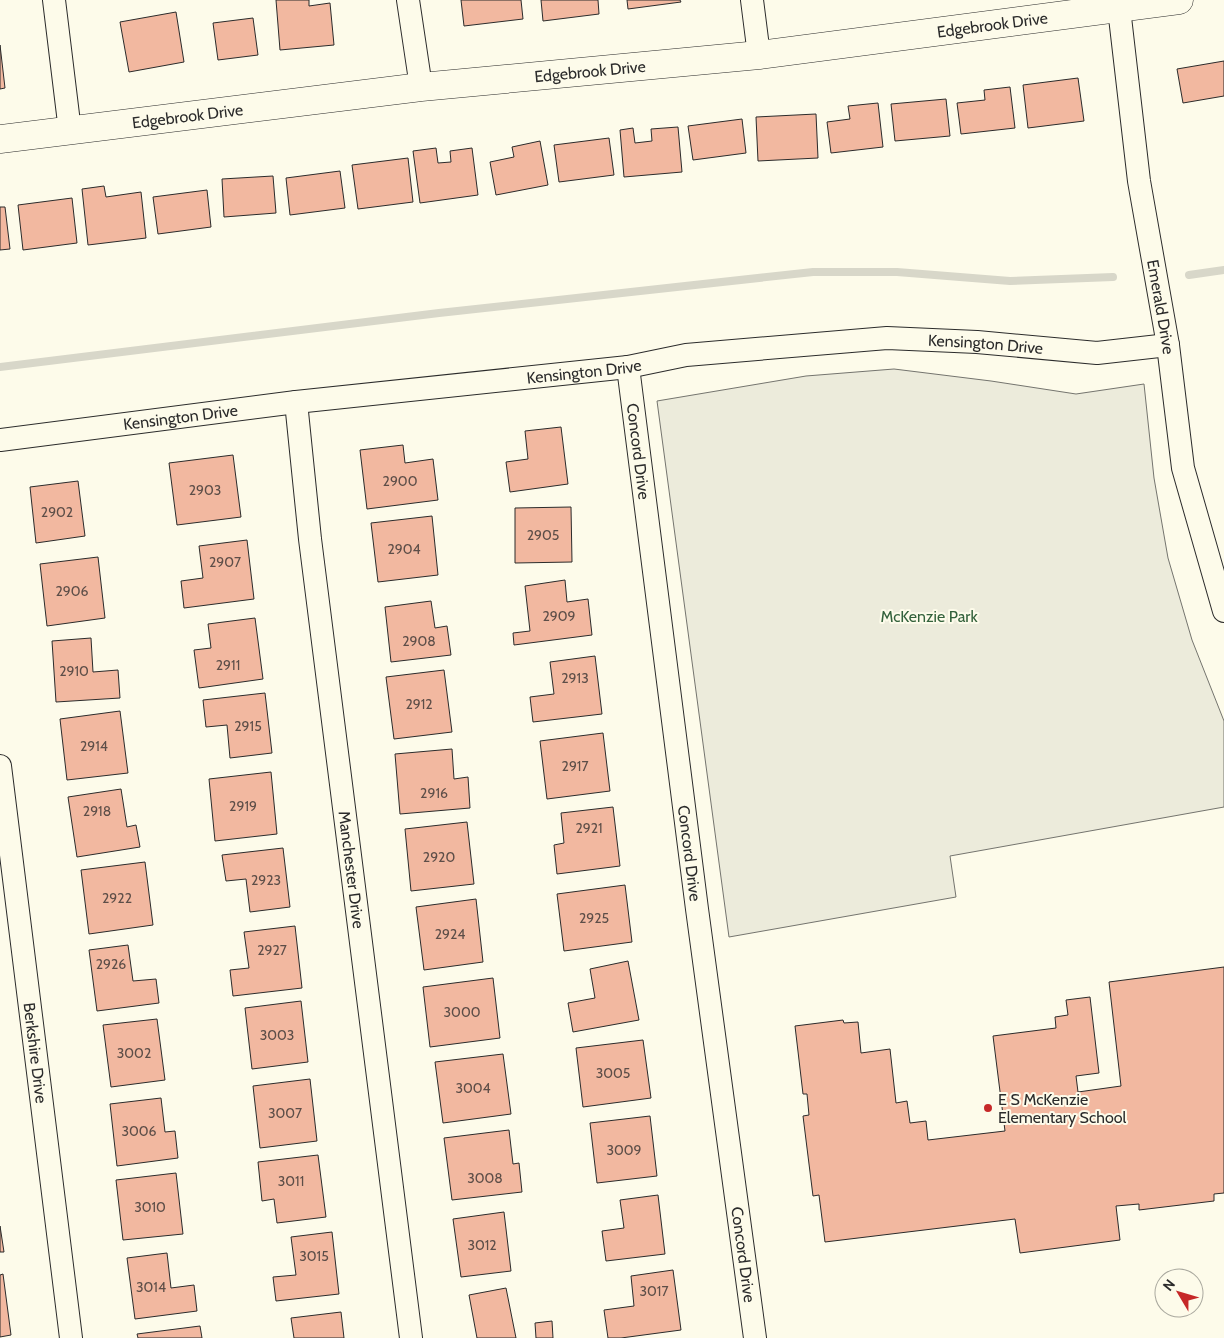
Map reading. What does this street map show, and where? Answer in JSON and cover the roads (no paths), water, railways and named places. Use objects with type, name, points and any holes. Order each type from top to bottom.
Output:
[{"type":"street","points":[[54,0],[70,131]]},
{"type":"street","points":[[408,0],[421,87]]},
{"type":"street","points":[[752,0],[759,54]]},
{"type":"street","name":"Edgebrook Drive","points":[[0,139],[421,87],[759,54],[1118,4],[1179,0]]},
{"type":"street","name":"Emerald Drive","points":[[1118,4],[1139,181],[1168,346],[1183,468],[1224,611]]},
{"type":"street","name":"Kensington Drive","points":[[0,440],[296,402],[628,366],[686,355],[886,338],[977,342],[1097,353],[1168,346]]},
{"type":"street","name":"Concord Drive","points":[[628,366],[697,909],[755,1338]]},
{"type":"street","name":"Manchester Drive","points":[[296,402],[310,539],[411,1338]]},
{"type":"street","name":"Berkshire Drive","points":[[0,766],[71,1338]]},
{"type":"waterway","points":[[1189,275],[1224,270]]},
{"type":"waterway","points":[[0,367],[439,313],[813,272],[897,272],[1010,281],[1113,277]]},
{"type":"place","name":"E S McKenzie Elementary School","points":[[988,1108]]},
{"type":"park label","name":"McKenzie Park","points":[[929,616]]}]
